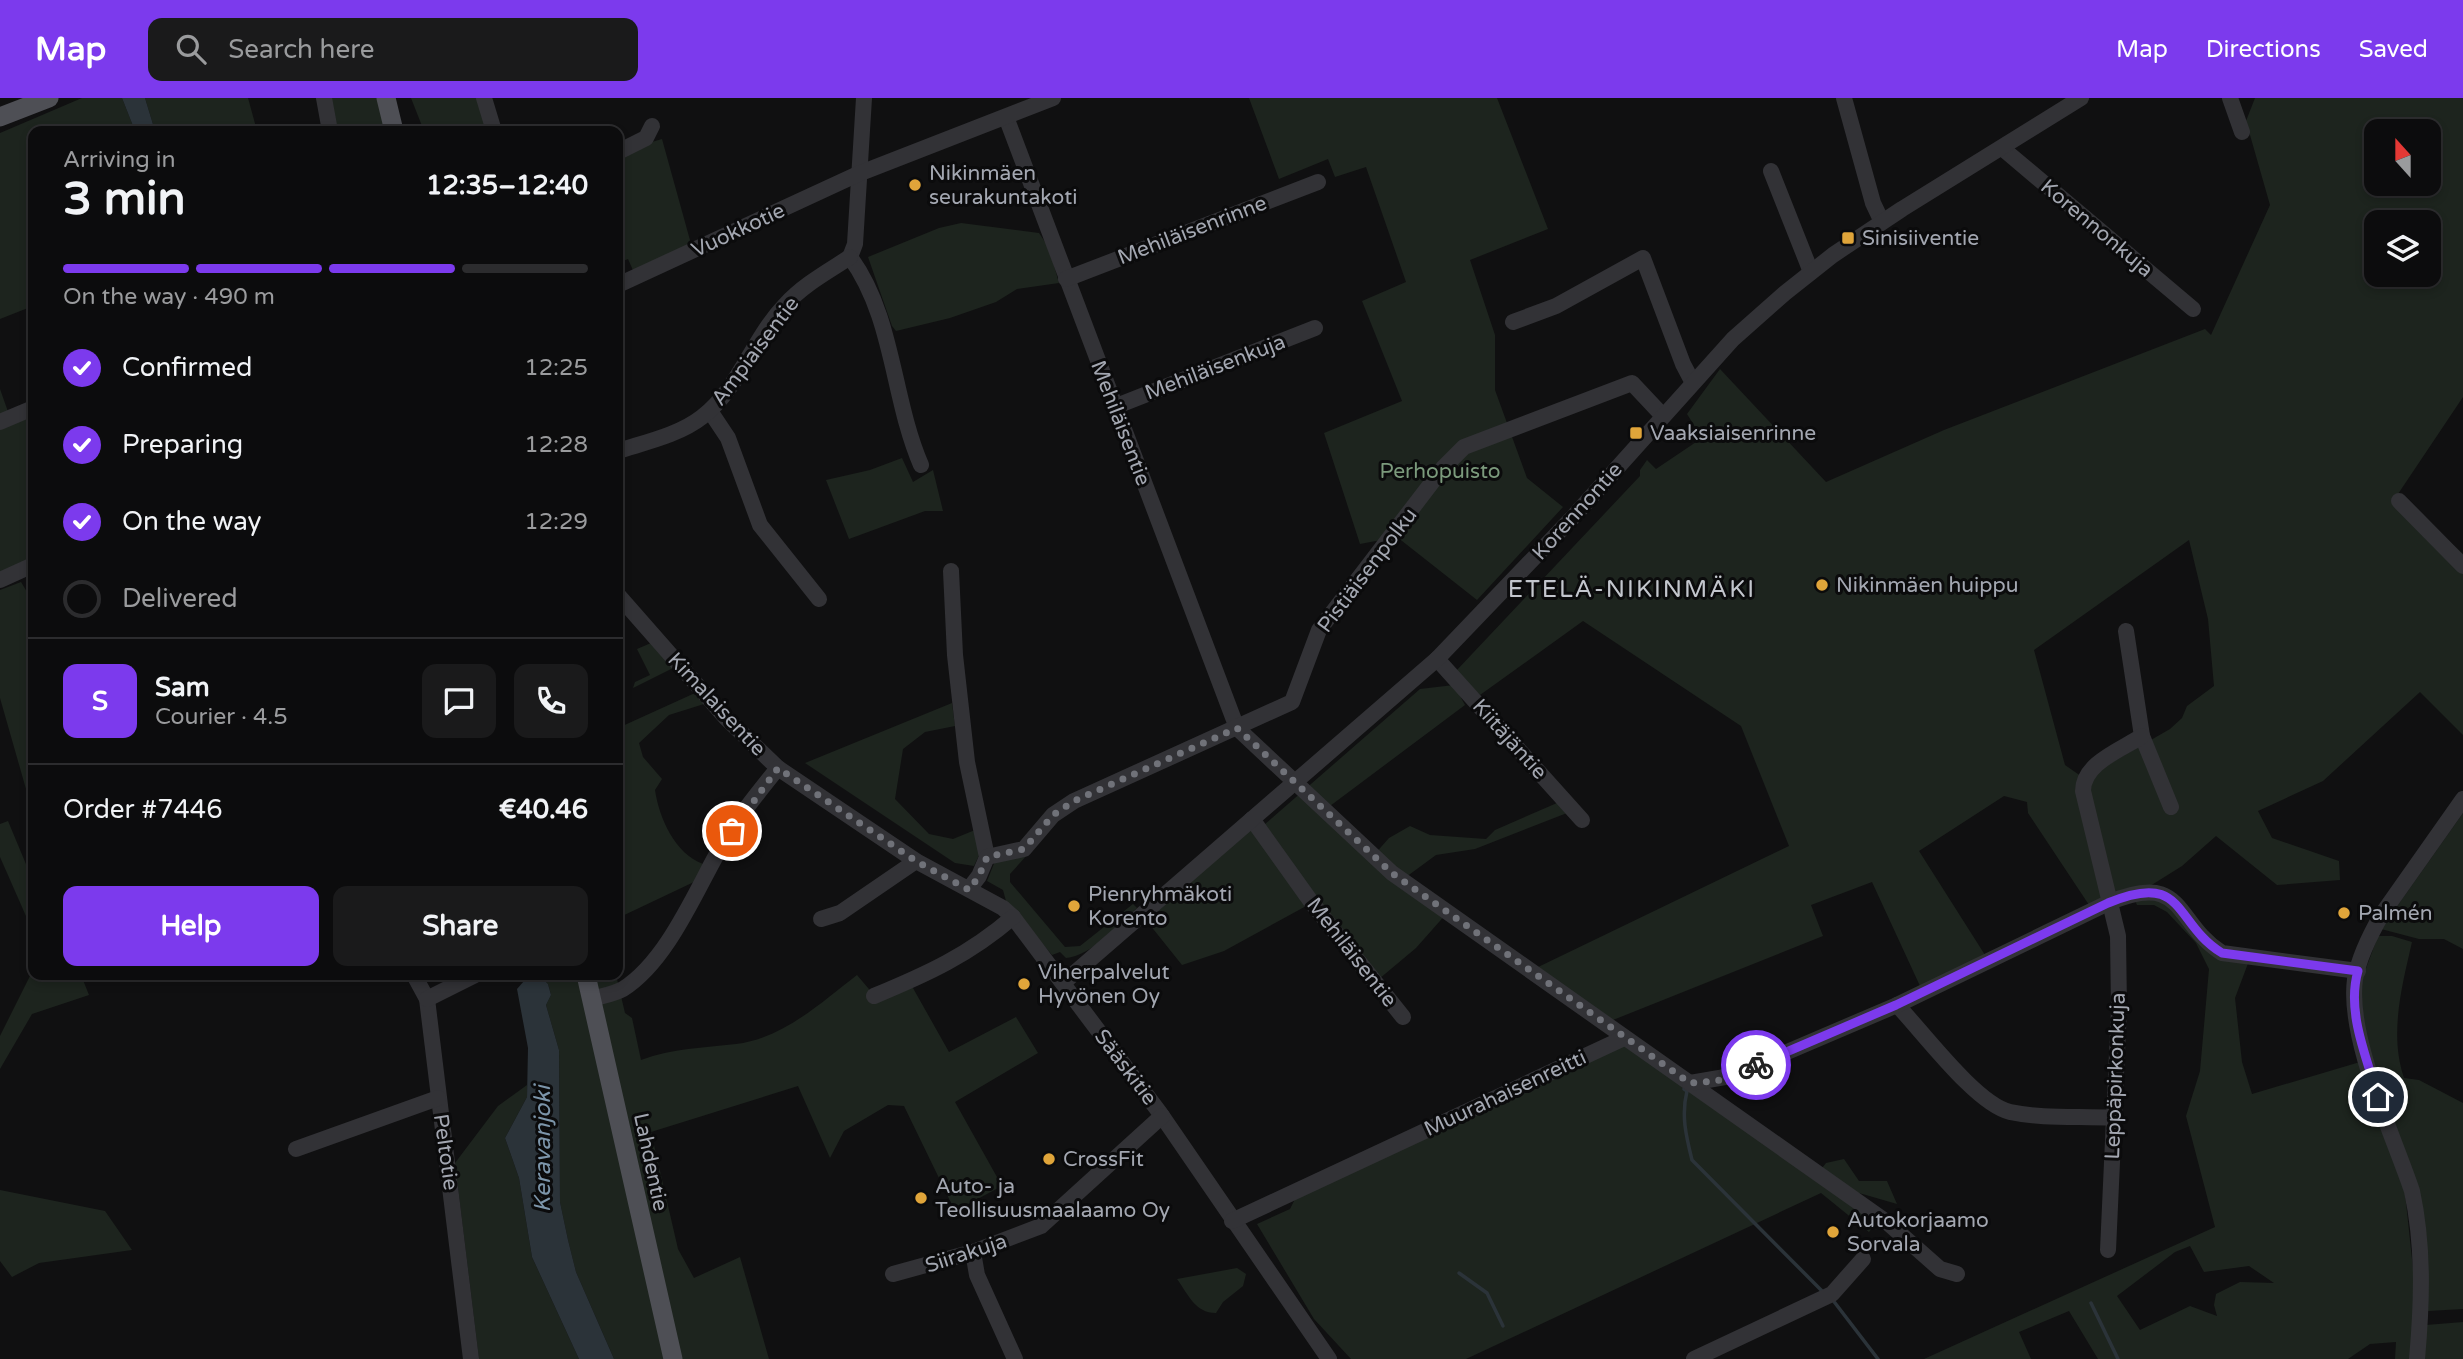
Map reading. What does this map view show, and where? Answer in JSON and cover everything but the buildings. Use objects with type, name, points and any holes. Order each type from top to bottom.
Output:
[{"type":"main road","points":[[0,117],[49,98]]},
{"type":"main road","points":[[386,98],[393,126]]},
{"type":"main road","name":"Lahdentie","points":[[587,980],[673,1359]]},
{"type":"street","points":[[324,98],[329,126]]},
{"type":"street","points":[[484,98],[492,126]]},
{"type":"street","points":[[864,98],[855,244],[850,257],[863,275],[887,340],[906,421],[921,464]]},
{"type":"street","name":"Vuokkotie","points":[[623,283],[858,174],[1053,98]]},
{"type":"street","name":"Korennontie","points":[[1063,983],[1437,659],[1574,516],[1733,339],[1811,272],[1882,222],[2081,98]]},
{"type":"street","points":[[2230,98],[2242,132]]},
{"type":"street","points":[[1849,99],[1873,203],[1882,222]]},
{"type":"street","name":"Mehiläisentie","points":[[1006,117],[1237,728]]},
{"type":"street","points":[[623,150],[646,138],[652,126]]},
{"type":"street","name":"Korennonkuja","points":[[2002,148],[2193,309]]},
{"type":"street","points":[[1771,171],[1811,272]]},
{"type":"street","name":"Mehiläisenrinne","points":[[1066,279],[1318,182]]},
{"type":"street","name":"Ampiaisentie","points":[[623,449],[692,425],[710,411],[784,305],[817,278],[850,257]]},
{"type":"street","points":[[1513,322],[1556,306],[1643,258],[1683,364],[1693,383]]},
{"type":"street","name":"Mehiläisenkuja","points":[[1114,407],[1315,328]]},
{"type":"street","name":"Pistiäisenpolku","points":[[1237,728],[1292,702],[1319,630],[1443,468],[1464,447],[1632,383],[1662,416]]},
{"type":"street","points":[[0,422],[28,410]]},
{"type":"street","points":[[710,411],[728,438],[760,525],[818,599]]},
{"type":"street","points":[[2399,501],[2463,566]]},
{"type":"street","points":[[951,571],[955,655],[967,762],[987,857],[969,890]]},
{"type":"street","points":[[0,580],[28,573]]},
{"type":"street","name":"Kimalaisentie","points":[[623,601],[726,718],[778,768],[916,861],[969,890]]},
{"type":"street","points":[[2126,631],[2142,736],[2171,807]]},
{"type":"street","name":"Kiitäjäntie","points":[[1437,659],[1582,820]]},
{"type":"street","points":[[987,857],[1024,849],[1053,815],[1074,801],[1237,728],[1392,873],[1888,1223],[1940,1269],[1957,1274]]},
{"type":"street","name":"Leppäpirkonkuja","points":[[2108,1250],[2119,1009],[2118,936],[2108,903],[2083,779],[2090,769],[2142,736]]},
{"type":"street","points":[[592,999],[621,990],[638,977],[658,954],[696,895],[719,850],[778,768]]},
{"type":"street","points":[[2417,1359],[2421,1270],[2417,1213],[2358,1025],[2355,999],[2358,971],[2382,914],[2463,799]]},
{"type":"street","name":"Mehiläisentie","points":[[1252,819],[1312,903],[1402,1017]]},
{"type":"street","points":[[821,919],[840,912],[916,861]]},
{"type":"street","name":"Sääskitie","points":[[969,890],[1013,917],[1162,1116],[1329,1359]]},
{"type":"street","points":[[1690,1083],[1726,1078],[1896,1005],[2108,903],[2144,891],[2166,896],[2177,904],[2212,947],[2222,953],[2358,971]]},
{"type":"street","points":[[874,996],[955,961],[983,943],[1013,917]]},
{"type":"street","points":[[417,980],[427,999],[465,980]]},
{"type":"street","name":"Peltotie","points":[[427,999],[471,1359]]},
{"type":"street","points":[[1896,1005],[1966,1081],[1991,1104],[2008,1111],[2027,1114],[2113,1118]]},
{"type":"street","name":"Muurahaisenreitti","points":[[1233,1221],[1624,1038]]},
{"type":"street","points":[[296,1149],[439,1098]]},
{"type":"street","name":"Siirakuja","points":[[893,1274],[973,1252],[1041,1226],[1162,1116]]},
{"type":"street","points":[[973,1252],[977,1275],[1015,1359]]},
{"type":"street","points":[[1694,1359],[1832,1294],[1863,1259]]},
{"type":"green space","points":[[82,98],[122,98],[133,126],[28,126],[28,308],[0,319],[0,133]]},
{"type":"green space","points":[[145,98],[248,98],[256,126],[153,126]]},
{"type":"green space","points":[[329,98],[377,98],[385,126],[334,126]]},
{"type":"green space","points":[[411,98],[480,98],[488,126],[422,126]]},
{"type":"green space","name":"Perhopuisto","points":[[1249,98],[1497,98],[1548,229],[1470,260],[1495,335],[1495,390],[1527,478],[1563,507],[1477,600],[1397,537],[1360,544],[1324,433],[1402,401],[1362,301],[1406,282],[1366,167],[1335,177],[1328,159],[1279,179]]},
{"type":"green space","points":[[2255,98],[2463,98],[2463,397],[2398,494],[2463,554],[2463,735],[2420,692],[2323,781],[2258,811],[2272,838],[2339,861],[2340,880],[2277,885],[2216,836],[2182,866],[2150,886],[2210,939],[2250,958],[2235,998],[2242,1062],[2252,1094],[2360,1062],[2405,1193],[2416,1297],[2412,1359],[2395,1359],[2396,1342],[2370,1344],[2348,1359],[2098,1359],[2069,1311],[2019,1332],[2031,1359],[1924,1359],[2215,1227],[2186,1116],[2200,1071],[2209,969],[2196,943],[2167,912],[2154,905],[2137,905],[2132,894],[2093,911],[2028,813],[2027,802],[2004,796],[1919,851],[1985,955],[1920,986],[1872,882],[1811,905],[1823,936],[1613,1020],[1534,969],[1789,846],[1741,726],[1583,621],[1480,695],[1456,671],[1640,476],[1640,470],[1647,460],[1656,469],[1702,438],[1687,414],[1720,369],[1826,482],[1944,430],[2205,329],[2211,335],[2270,205],[2246,121]],"holes":[[[2189,540],[2208,619],[2214,686],[2187,706],[2182,718],[2170,729],[2097,771],[2088,781],[2065,765],[2034,650]],[[2190,1246],[2204,1272],[2249,1266],[2274,1283],[2240,1282],[2216,1294],[2214,1305],[2217,1316],[2190,1306],[2140,1330],[2117,1296],[2175,1252]]]},
{"type":"green space","points":[[662,139],[693,251],[636,277],[628,259],[623,261],[623,151]]},
{"type":"green space","points":[[961,223],[1039,233],[1049,248],[1059,283],[1017,289],[996,302],[950,318],[896,331],[868,257],[939,228]]},
{"type":"green space","points":[[0,389],[12,423],[28,417],[28,563],[0,576]]},
{"type":"green space","points":[[902,458],[913,482],[933,470],[943,511],[925,511],[849,539],[826,480],[870,470]]},
{"type":"green space","points":[[21,582],[28,594],[28,796],[0,698],[0,590]]},
{"type":"green space","points":[[651,643],[673,668],[633,688],[635,682],[650,675],[637,649]]},
{"type":"green space","points":[[1454,685],[1465,705],[1330,806],[1374,855],[1389,838],[1410,826],[1430,835],[1486,839],[1495,830],[1557,803],[1567,813],[1475,849],[1436,855],[1402,880],[1447,913],[1416,948],[1379,979],[1308,905],[1224,951],[1182,965],[1146,920],[1248,830],[1257,831],[1420,689]]},
{"type":"green space","points":[[695,693],[704,704],[669,715],[639,743],[643,757],[662,779],[655,790],[660,812],[670,834],[684,852],[703,864],[696,881],[623,916],[623,726]]},
{"type":"green space","points":[[952,703],[955,726],[925,732],[903,749],[895,799],[929,834],[953,839],[975,830],[980,853],[974,866],[955,863],[805,763]]},
{"type":"green space","points":[[2463,813],[2463,949],[2444,939],[2419,939],[2381,929]]},
{"type":"green space","points":[[8,821],[28,869],[28,921],[0,857],[0,824]]},
{"type":"green space","points":[[1029,853],[1010,874],[1010,882],[1065,947],[1080,946],[1133,904],[1137,908],[1086,951],[1066,958],[1060,952],[1052,955],[1006,901],[1003,890],[987,881],[997,856]]},
{"type":"green space","points":[[2378,936],[2392,936],[2412,942],[2397,1027],[2404,1078],[2419,1080],[2463,1103],[2463,1309],[2428,1311],[2426,1235],[2371,1059],[2362,1021],[2361,982]]},
{"type":"green space","points":[[857,975],[874,995],[909,981],[949,1052],[1016,1017],[1038,1053],[955,1102],[1002,1186],[955,1211],[904,1106],[888,1105],[844,1131],[830,1158],[798,1086],[651,1132],[678,1249],[694,1278],[740,1257],[769,1359],[614,1359],[576,1272],[560,1202],[559,1050],[546,1005],[551,995],[544,980],[617,980],[625,1013],[632,1018],[641,1060],[676,1051],[753,1041],[769,1035],[801,1018]]},
{"type":"green space","points":[[28,980],[83,980],[89,995],[32,1014],[0,1069],[0,1036]]},
{"type":"green space","points":[[1623,1044],[1815,1177],[1826,1163],[1844,1159],[1859,1181],[1887,1181],[1897,1204],[1859,1193],[1862,1207],[1878,1220],[1869,1232],[1821,1193],[1466,1359],[1351,1359],[1314,1319],[1257,1224],[1290,1209],[1296,1197]]},
{"type":"green space","points":[[527,1085],[527,1097],[505,1138],[519,1178],[532,1257],[579,1359],[479,1359],[455,1163],[498,1106]]},
{"type":"green space","points":[[0,1190],[105,1211],[132,1250],[39,1263],[12,1277],[0,1261]]},
{"type":"green space","points":[[1237,1268],[1246,1274],[1243,1286],[1223,1302],[1216,1313],[1197,1306],[1177,1279]]},
{"type":"green space","points":[[2463,1322],[2463,1359],[2423,1359],[2426,1325]]},
{"type":"water","points":[[122,98],[145,98],[153,126],[133,126]]},
{"type":"water","name":"Keravanjoki","points":[[544,980],[551,995],[546,1005],[559,1050],[560,1202],[576,1272],[614,1359],[579,1359],[532,1257],[519,1178],[505,1138],[527,1097],[528,1048],[517,989],[524,981]]},
{"type":"waterway","points":[[1684,1089],[1687,1091],[1685,1126],[1692,1160],[1824,1293]]},
{"type":"waterway","points":[[1459,1273],[1487,1293],[1503,1326]]},
{"type":"waterway","points":[[1832,1299],[1878,1359]]},
{"type":"waterway","points":[[2091,1303],[2118,1359]]},
{"type":"way so far","points":[[732,831],[778,768],[916,861],[969,890],[984,867],[987,857],[1024,849],[1053,815],[1074,801],[1237,728],[1290,774],[1323,810],[1392,873],[1690,1083],[1717,1081],[1756,1065]]},
{"type":"place","name":"Nikinmäen seurakuntakoti","points":[[915,185]]},
{"type":"place","name":"Sinisiiventie","points":[[1848,238]]},
{"type":"place","name":"Vaaksiaisenrinne","points":[[1636,433]]},
{"type":"place","name":"Nikinmäen huippu","points":[[1822,585]]},
{"type":"place","name":"Pienryhmäkoti Korento","points":[[1074,906]]},
{"type":"place","name":"Palmén","points":[[2344,913]]},
{"type":"place","name":"Viherpalvelut Hyvönen Oy","points":[[1024,984]]},
{"type":"place","name":"CrossFit","points":[[1049,1159]]},
{"type":"place","name":"Auto- ja Teollisuusmaalaamo Oy","points":[[921,1198]]},
{"type":"place","name":"Autokorjaamo Sorvala","points":[[1833,1232]]},
{"type":"district","name":"ETELÄ-NIKINMÄKI","points":[[1632,589]]},
{"type":"route","points":[[1756,1065],[1896,1005],[2108,903],[2144,891],[2166,896],[2177,904],[2212,947],[2222,953],[2358,971],[2355,979],[2358,1025],[2378,1097]]}]
